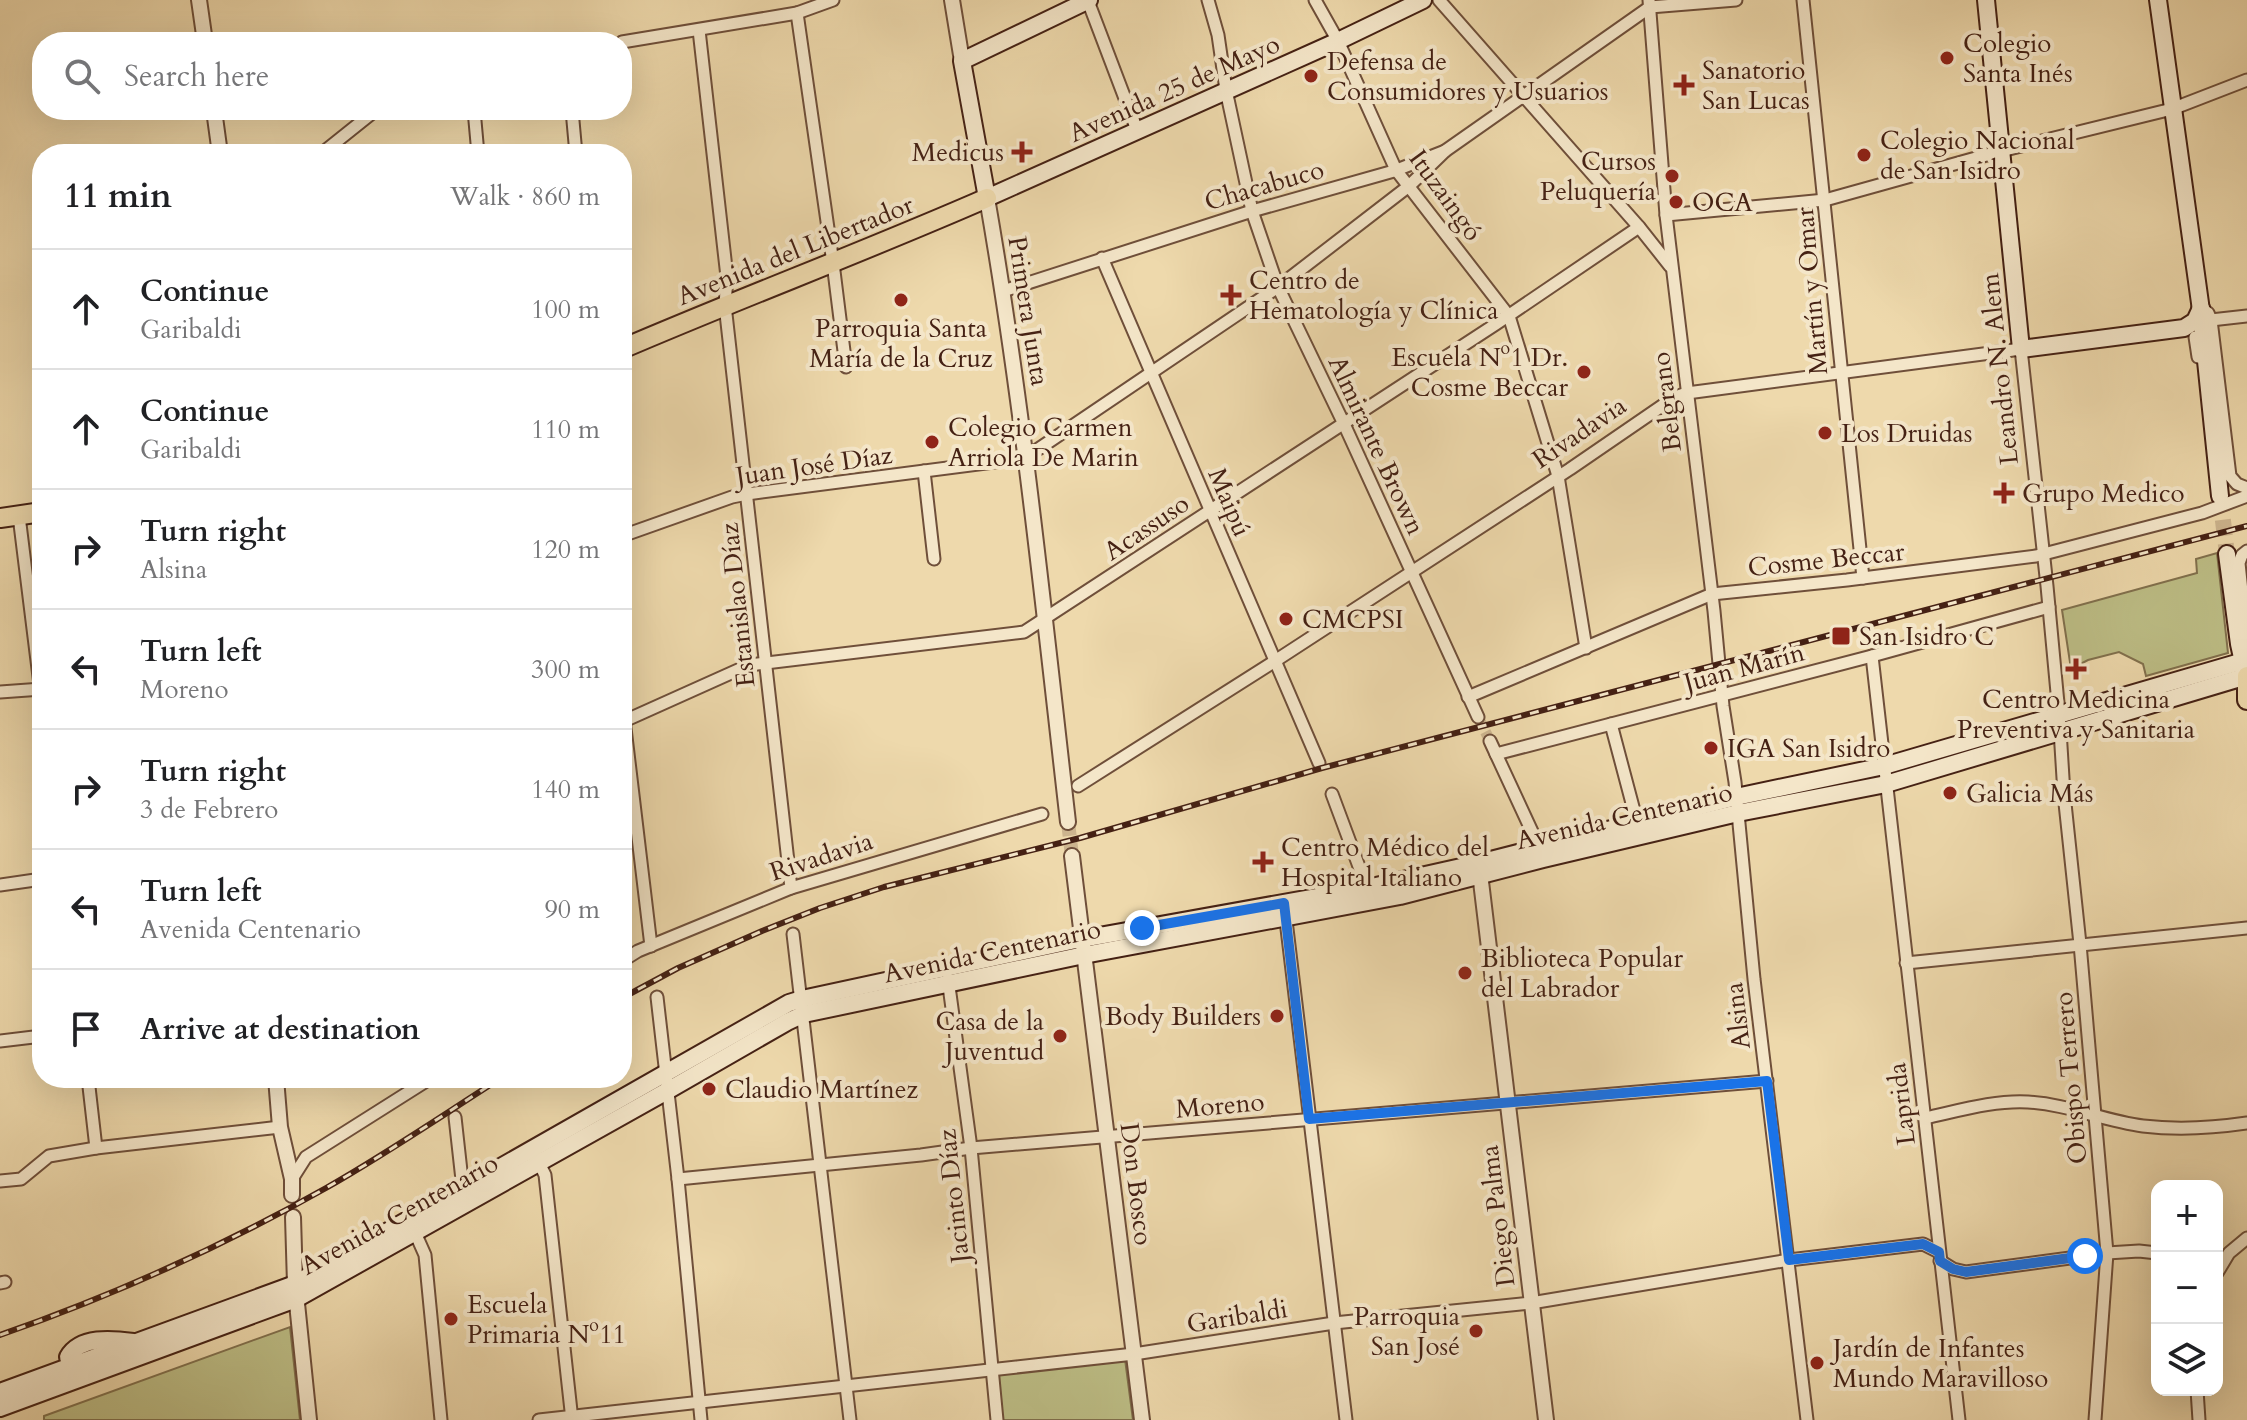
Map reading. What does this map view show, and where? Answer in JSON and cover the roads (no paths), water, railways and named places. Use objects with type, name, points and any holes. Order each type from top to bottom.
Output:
[{"type":"main road","points":[[962,61],[1089,0]]},
{"type":"main road","name":"Avenida 25 de Mayo","points":[[987,198],[1423,0]]},
{"type":"main road","name":"Leandro N. Alem","points":[[1986,0],[2021,349]]},
{"type":"main road","points":[[2158,0],[2172,109],[2206,314],[2206,359],[2220,496]]},
{"type":"main road","name":"Primera Junta","points":[[962,61],[987,198]]},
{"type":"main road","name":"Avenida del Libertador","points":[[632,345],[987,198]]},
{"type":"main road","points":[[2206,314],[2195,321],[2190,333],[2206,359]]},
{"type":"main road","name":"Rivadavia","points":[[2021,349],[2190,333]]},
{"type":"main road","points":[[0,518],[32,514]]},
{"type":"main road","points":[[2227,554],[2246,666],[2247,700]]},
{"type":"main road","name":"Avenida Centenario","points":[[1885,775],[2059,714],[2246,666]]},
{"type":"main road","name":"Avenida Centenario","points":[[1542,854],[1637,822],[1885,775],[2060,733],[2246,666]]},
{"type":"main road","name":"Avenida Centenario","points":[[1285,911],[1367,888],[1480,869],[1737,805]]},
{"type":"main road","name":"Avenida Centenario","points":[[0,1392],[74,1372],[295,1292],[666,1083],[787,1022],[803,1006],[1083,947],[1285,911],[1400,896],[1480,869]]},
{"type":"main road","name":"Avenida Centenario","points":[[412,1226],[463,1189],[536,1156]]},
{"type":"main road","name":"Avenida Centenario","points":[[74,1372],[68,1357],[75,1348],[106,1338],[135,1342],[295,1292]]},
{"type":"main road","name":"Avenida Centenario","points":[[0,1408],[74,1372]]},
{"type":"street","points":[[199,0],[204,32]]},
{"type":"street","points":[[632,40],[797,13],[833,0]]},
{"type":"street","name":"Primera Junta","points":[[952,0],[962,61]]},
{"type":"street","points":[[1089,0],[1137,130]]},
{"type":"street","name":"Almirante Brown","points":[[1208,0],[1218,35],[1226,90],[1252,211],[1278,287],[1478,717]]},
{"type":"street","name":"Ituzaingó","points":[[1315,0],[1338,41],[1396,170],[1509,316],[1558,476],[1586,648]]},
{"type":"street","points":[[1439,0],[1639,227],[1673,270]]},
{"type":"street","points":[[1650,4],[1736,0]]},
{"type":"street","name":"Martín y Omar","points":[[1803,0],[1863,578]]},
{"type":"street","name":"Chacabuco","points":[[1003,291],[1252,211],[1396,170],[1445,151],[1650,4]]},
{"type":"street","name":"Belgrano","points":[[1650,4],[1666,215],[1737,805]]},
{"type":"street","points":[[797,13],[846,367]]},
{"type":"street","name":"Estanislao Díaz","points":[[699,30],[727,277],[725,305],[791,888]]},
{"type":"street","points":[[1666,215],[1825,200],[2001,151],[2172,109],[2247,80]]},
{"type":"street","points":[[215,120],[219,144]]},
{"type":"street","points":[[334,144],[364,120]]},
{"type":"street","points":[[475,120],[477,144]]},
{"type":"street","points":[[573,120],[575,144]]},
{"type":"street","name":"Juan José Díaz","points":[[632,532],[747,494],[1025,458],[1278,287],[1409,186],[1445,151]]},
{"type":"street","name":"Primera Junta","points":[[987,198],[1025,458],[1068,822]]},
{"type":"street","name":"Acassuso","points":[[632,718],[749,665],[1024,632],[1509,316],[1639,227]]},
{"type":"street","name":"Maipú","points":[[1102,258],[1319,763]]},
{"type":"street","points":[[2247,316],[2206,314],[2230,476],[2237,484],[2247,488]]},
{"type":"street","points":[[2190,333],[2214,493],[2211,504],[2202,513]]},
{"type":"street","name":"Rivadavia","points":[[1078,786],[1275,661],[1675,397],[2021,349]]},
{"type":"street","name":"Leandro N. Alem","points":[[2021,349],[2060,733]]},
{"type":"street","points":[[924,471],[934,559]]},
{"type":"street","name":"Cosme Beccar","points":[[1468,697],[1712,594],[2043,555],[2202,513],[2247,496]]},
{"type":"street","points":[[19,516],[32,621]]},
{"type":"street","points":[[2247,551],[2239,563],[2247,639]]},
{"type":"street","name":"Juan Marín","points":[[1496,754],[2049,607]]},
{"type":"street","points":[[1872,656],[1885,775]]},
{"type":"street","points":[[0,692],[32,693]]},
{"type":"street","points":[[1611,724],[1637,822]]},
{"type":"street","name":"Obispo Terrero","points":[[2060,733],[2107,1253],[2095,1420]]},
{"type":"street","points":[[1490,741],[1542,854]]},
{"type":"street","name":"Laprida","points":[[1885,775],[1959,1420]]},
{"type":"street","points":[[632,794],[651,946]]},
{"type":"street","points":[[1332,794],[1367,888]]},
{"type":"street","name":"Alsina","points":[[1737,805],[1807,1420]]},
{"type":"street","name":"Rivadavia","points":[[632,956],[791,888],[1042,814]]},
{"type":"street","points":[[1072,856],[1083,947]]},
{"type":"street","name":"Diego Palma","points":[[1480,869],[1546,1420]]},
{"type":"street","points":[[0,885],[32,880]]},
{"type":"street","points":[[1285,911],[1346,1420]]},
{"type":"street","points":[[1906,963],[2247,928]]},
{"type":"street","points":[[793,934],[850,1420]]},
{"type":"street","name":"Don Bosco","points":[[1083,947],[1142,1420]]},
{"type":"street","name":"Jacinto Díaz","points":[[948,976],[971,1148],[997,1420]]},
{"type":"street","points":[[657,997],[701,1420]]},
{"type":"street","points":[[0,1041],[32,1037]]},
{"type":"street","name":"Moreno","points":[[678,1179],[971,1148],[1767,1081]]},
{"type":"street","points":[[89,1088],[96,1148]]},
{"type":"street","points":[[277,1088],[292,1195]]},
{"type":"street","points":[[292,1179],[306,1157],[415,1088]]},
{"type":"street","points":[[1925,1118],[2024,1101],[2046,1103],[2141,1126],[2192,1128],[2247,1123]]},
{"type":"street","points":[[455,1117],[463,1189]]},
{"type":"street","points":[[0,1181],[21,1179],[49,1156],[280,1127]]},
{"type":"street","points":[[287,1149],[293,1155],[306,1157]]},
{"type":"street","points":[[536,1156],[545,1175],[572,1418]]},
{"type":"street","points":[[293,1217],[295,1292],[309,1420]]},
{"type":"street","points":[[412,1226],[425,1255],[441,1420]]},
{"type":"street","points":[[2223,1262],[2247,1238]]},
{"type":"street","name":"Garibaldi","points":[[539,1420],[1134,1354],[1334,1323],[1531,1303],[1789,1260],[1923,1244],[1953,1269],[1966,1272],[2107,1253],[2151,1252]]},
{"type":"street","points":[[2197,1396],[2199,1420]]},
{"type":"tunnel","points":[[2220,496],[2227,554]]},
{"type":"tunnel","points":[[1478,717],[1490,741]]},
{"type":"tunnel","points":[[1068,822],[1072,856]]},
{"type":"railway","points":[[632,993],[678,968],[762,931],[884,887],[1080,838],[1322,768],[2247,526]]},
{"type":"railway","points":[[0,1335],[125,1287],[247,1230],[348,1175],[485,1088]]},
{"type":"place","name":"Colegio Santa Inés","points":[[1947,58]]},
{"type":"place","name":"Defensa de Consumidores y Usuarios","points":[[1311,76]]},
{"type":"place","name":"Sanatorio San Lucas","points":[[1684,85]]},
{"type":"place","name":"Medicus","points":[[1022,152]]},
{"type":"place","name":"Colegio Nacional de San Isidro","points":[[1864,155]]},
{"type":"place","name":"Cursos Peluquería","points":[[1672,176]]},
{"type":"place","name":"OCA","points":[[1676,202]]},
{"type":"place","name":"Centro de Hematología y Clínica","points":[[1231,295]]},
{"type":"place","name":"Parroquia Santa María de la Cruz","points":[[901,300]]},
{"type":"place","name":"Escuela Nº1 Dr. Cosme Beccar","points":[[1584,372]]},
{"type":"place","name":"Los Druidas","points":[[1825,433]]},
{"type":"place","name":"Colegio Carmen Arriola De Marin","points":[[932,442]]},
{"type":"place","name":"Grupo Medico","points":[[2004,493]]},
{"type":"place","name":"CMCPSI","points":[[1286,619]]},
{"type":"place","name":"San Isidro C","points":[[1841,636]]},
{"type":"place","name":"Centro Medicina Preventiva y Sanitaria","points":[[2076,669]]},
{"type":"place","name":"IGA San Isidro","points":[[1711,748]]},
{"type":"place","name":"Galicia Más","points":[[1950,793]]},
{"type":"place","name":"Centro Médico del Hospital Italiano","points":[[1263,862]]},
{"type":"place","name":"Biblioteca Popular del Labrador","points":[[1465,973]]},
{"type":"place","name":"Body Builders","points":[[1277,1016]]},
{"type":"place","name":"Casa de la Juventud","points":[[1060,1036]]},
{"type":"place","name":"Claudio Martínez","points":[[709,1089]]},
{"type":"place","name":"Escuela Primaria Nº11","points":[[451,1319]]},
{"type":"place","name":"Parroquia San José","points":[[1476,1331]]},
{"type":"place","name":"Jardín de Infantes Mundo Maravilloso","points":[[1817,1363]]}]
